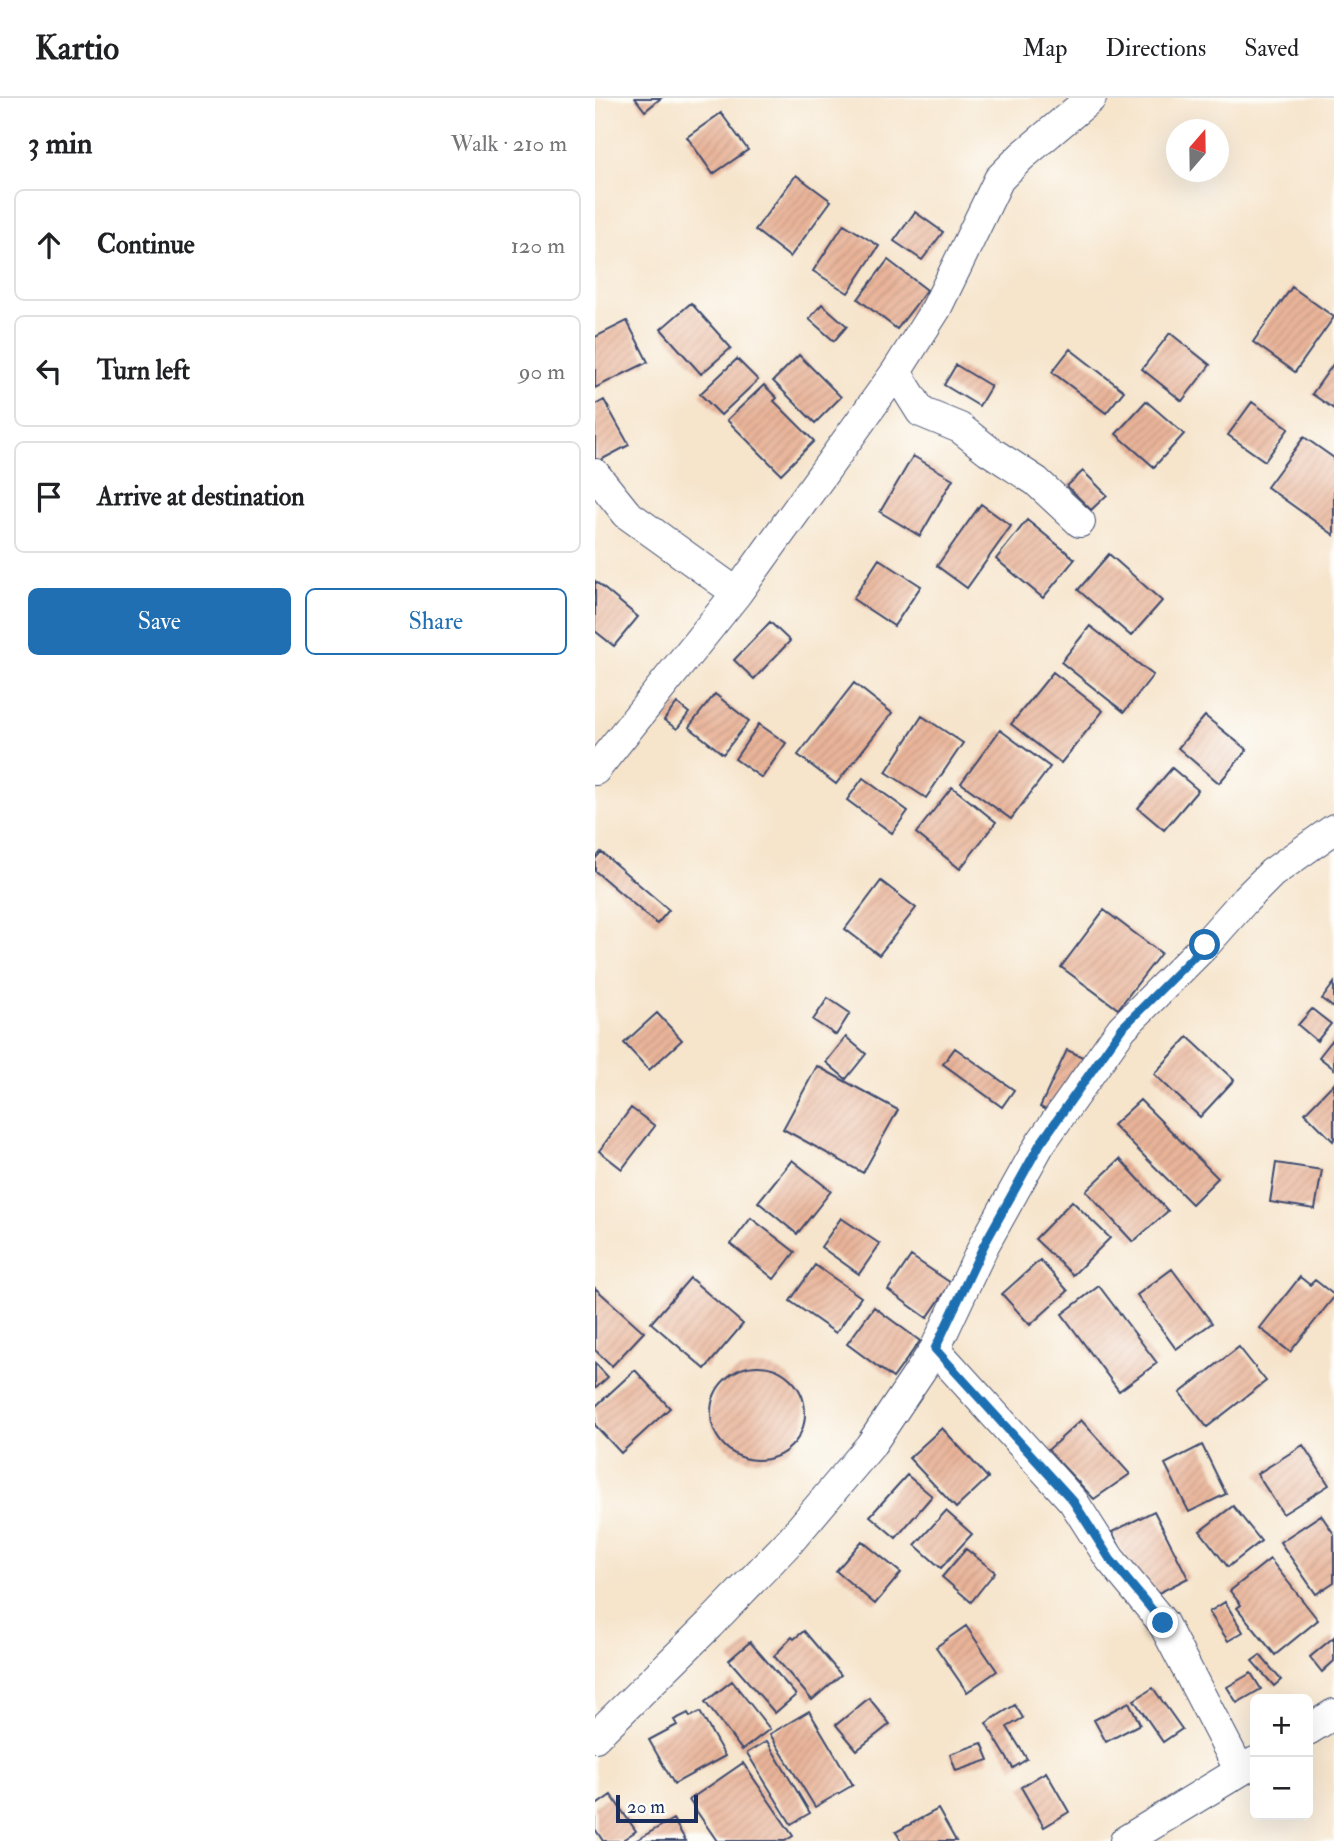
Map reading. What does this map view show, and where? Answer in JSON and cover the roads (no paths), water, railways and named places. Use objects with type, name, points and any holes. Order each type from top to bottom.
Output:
[{"type":"street","points":[[595,770],[737,593],[896,372],[936,309],[999,179],[1091,98]]},
{"type":"street","points":[[896,372],[921,412],[960,428],[1036,481],[1080,522]]},
{"type":"street","points":[[595,474],[627,514],[737,593]]},
{"type":"street","points":[[595,1737],[789,1542],[870,1446],[935,1349],[984,1245],[1040,1144],[1122,1028],[1272,873],[1334,829]]},
{"type":"street","points":[[935,1349],[1073,1501],[1110,1559],[1163,1623],[1247,1767],[1125,1841]]},
{"type":"street","points":[[1313,1727],[1334,1714]]}]
